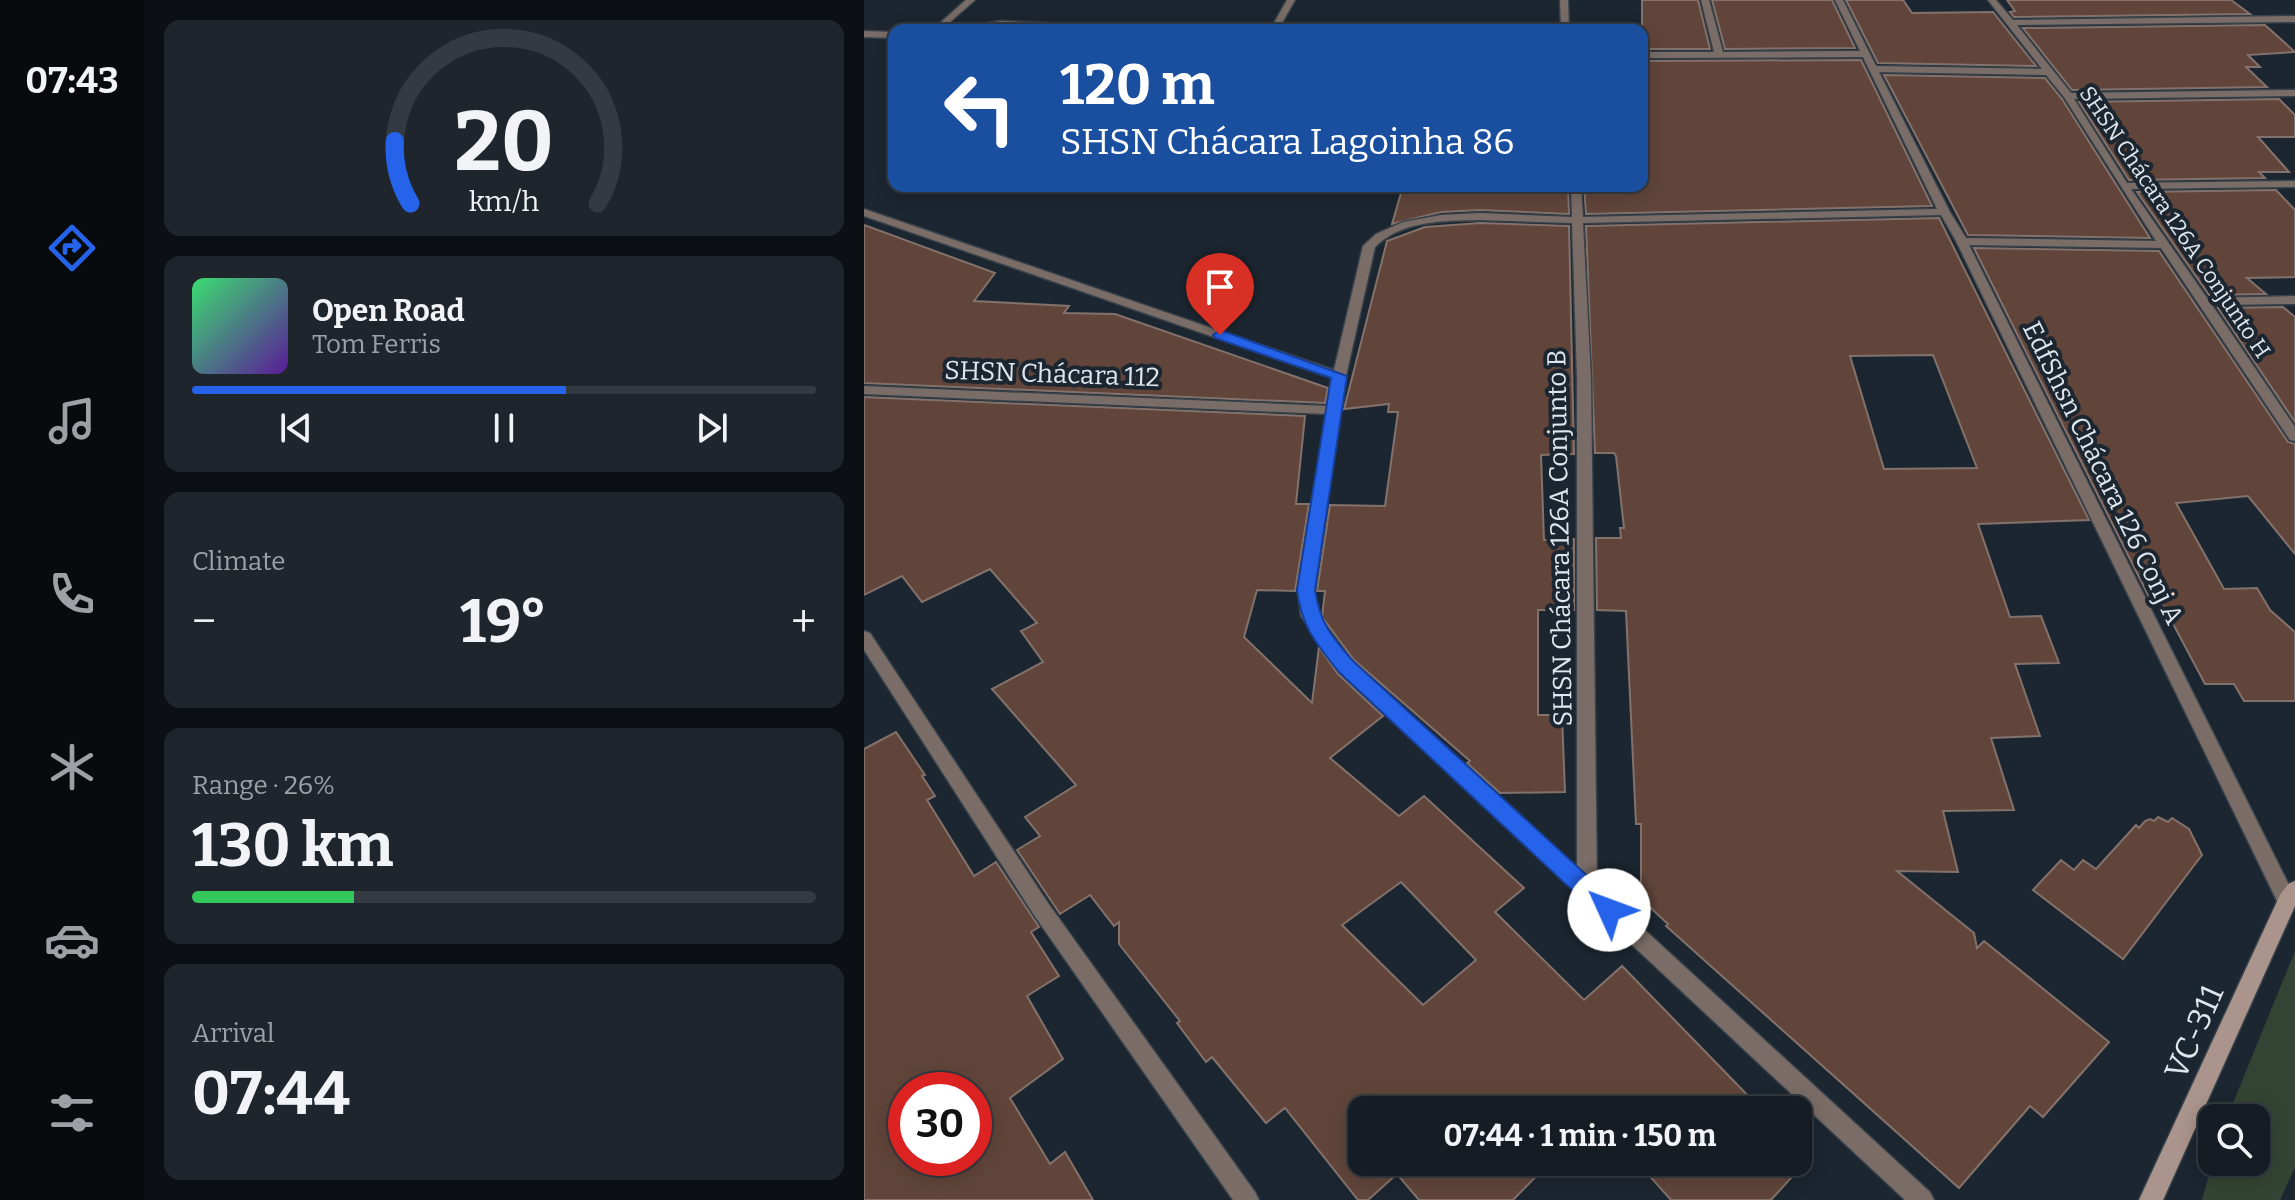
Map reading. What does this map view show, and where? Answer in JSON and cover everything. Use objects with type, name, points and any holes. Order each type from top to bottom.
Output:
[{"type":"main road","name":"VC-311","points":[[2151,1200],[2291,896]]},
{"type":"street","points":[[943,24],[971,0]]},
{"type":"street","points":[[1277,24],[1291,0]]},
{"type":"street","points":[[1564,0],[1565,24]]},
{"type":"street","points":[[1705,0],[1719,54]]},
{"type":"street","name":"EdfShsn Chácara 126 Conj A","points":[[1839,0],[1863,54],[1962,241],[2291,896]]},
{"type":"street","name":"SHSN Chácara 126A Conjunto H","points":[[1992,0],[2068,96],[2124,186],[2295,437]]},
{"type":"street","points":[[2008,23],[2295,19]]},
{"type":"street","points":[[864,34],[888,35]]},
{"type":"street","points":[[1648,55],[1863,54]]},
{"type":"street","points":[[1872,69],[2046,72]]},
{"type":"street","points":[[2068,96],[2295,93]]},
{"type":"street","points":[[2124,186],[2295,184]]},
{"type":"street","name":"SHSN Chácara 126A Conjunto B","points":[[1576,192],[1584,378],[1587,890]]},
{"type":"street","points":[[864,212],[1339,376]]},
{"type":"street","points":[[1922,1200],[1346,667],[1309,616],[1306,590],[1339,376],[1369,246],[1378,235],[1424,220],[1944,212]]},
{"type":"street","points":[[1962,241],[2164,245]]},
{"type":"street","points":[[2203,302],[2295,300]]},
{"type":"street","name":"SHSN Chácara 112","points":[[864,390],[1334,410]]},
{"type":"street","points":[[864,637],[1041,909],[1247,1200]]},
{"type":"green space","points":[[2295,951],[2295,1167],[2280,1200],[2202,1200],[2209,1176],[2270,1176],[2270,1104],[2233,1104]]},
{"type":"building","points":[[1642,0],[1698,0],[1710,49],[1648,49],[1648,24],[1642,24]]},
{"type":"building","points":[[1712,0],[1832,0],[1855,48],[1725,49]]},
{"type":"building","points":[[1846,0],[1903,0],[1912,13],[1993,12],[2036,66],[1878,63]]},
{"type":"building","points":[[2007,0],[2231,0],[2250,14],[2014,17],[2010,12],[2015,11]]},
{"type":"building","points":[[2265,25],[2295,52],[2248,55],[2260,67],[2246,67],[2267,87],[2072,90],[2023,28]]},
{"type":"building","points":[[1861,60],[1932,206],[1586,214],[1584,192],[1648,192],[1648,61]]},
{"type":"building","points":[[1884,75],[2045,78],[2062,99],[2150,238],[1968,235]]},
{"type":"building","points":[[2279,99],[2295,115],[2295,137],[2258,137],[2289,172],[2259,172],[2265,178],[2129,180],[2079,102]]},
{"type":"building","points":[[2276,190],[2295,210],[2295,277],[2247,278],[2266,294],[2209,295],[2137,192]]},
{"type":"building","points":[[1401,192],[1568,192],[1569,214],[1480,210],[1441,212],[1392,224]]},
{"type":"building","points":[[1939,218],[2089,520],[1978,524],[2010,617],[2041,616],[2059,663],[2015,664],[2040,736],[1991,738],[2014,810],[1943,811],[1958,872],[1897,871],[1974,933],[1977,948],[1984,941],[2109,1042],[2043,1117],[2030,1106],[1959,1188],[1666,926],[1668,924],[1641,899],[1641,824],[1636,824],[1626,611],[1597,610],[1596,538],[1621,538],[1620,528],[1624,528],[1616,456],[1614,453],[1595,453],[1586,226]],"holes":[[[1933,355],[1977,468],[1884,469],[1850,356]]]},
{"type":"building","points":[[1480,223],[1569,226],[1574,454],[1541,455],[1544,540],[1574,539],[1574,610],[1538,610],[1538,715],[1562,715],[1565,792],[1500,793],[1467,763],[1470,761],[1354,660],[1322,617],[1325,591],[1317,591],[1330,505],[1385,506],[1398,412],[1388,412],[1389,404],[1344,409],[1387,241],[1425,227]]},
{"type":"building","points":[[864,225],[995,273],[974,301],[1069,306],[1064,313],[1115,314],[1328,388],[1325,403],[864,383]]},
{"type":"building","points":[[1974,248],[2159,251],[2288,442],[2295,444],[2295,554],[2248,496],[2176,503],[2224,589],[2257,588],[2270,610],[2295,632],[2295,701],[2244,701],[2234,684],[2205,684],[2162,603],[2152,603]]},
{"type":"building","points":[[2283,307],[2295,317],[2295,422],[2218,308]]},
{"type":"building","points":[[864,397],[1305,416],[1296,504],[1309,504],[1295,591],[1257,590],[1244,637],[1312,703],[1319,647],[1338,674],[1383,716],[1330,758],[1399,816],[1424,796],[1524,888],[1495,912],[1584,1000],[1622,966],[1748,1096],[1348,1096],[1348,1176],[1395,1176],[1368,1200],[1358,1200],[1285,1108],[1266,1123],[1212,1057],[1206,1062],[1177,1023],[1180,1021],[1119,944],[1119,922],[1114,926],[1090,895],[1060,914],[1017,850],[1040,836],[1025,817],[1076,785],[992,689],[1043,662],[1021,631],[1037,623],[990,569],[922,602],[902,576],[864,595]],"holes":[[[1401,882],[1476,960],[1423,1005],[1342,925]]]},
{"type":"building","points":[[896,732],[935,796],[927,800],[974,876],[996,862],[1039,927],[1031,932],[1059,976],[1027,996],[1063,1059],[1010,1098],[1050,1164],[1065,1152],[1093,1200],[864,1200],[864,749]]},
{"type":"building","points":[[2158,817],[2168,822],[2172,818],[2189,829],[2202,855],[2123,959],[2033,890],[2061,860],[2074,870],[2083,860],[2096,869],[2136,825],[2139,828],[2145,821],[2154,821]]},
{"type":"building","points":[[1399,1176],[1536,1176],[1513,1200],[1419,1200]]},
{"type":"building","points":[[1650,1176],[1793,1176],[1771,1200],[1671,1200]]},
{"type":"route","points":[[1220,335],[1339,376],[1306,590],[1309,616],[1324,639],[1346,667],[1609,910]]}]
